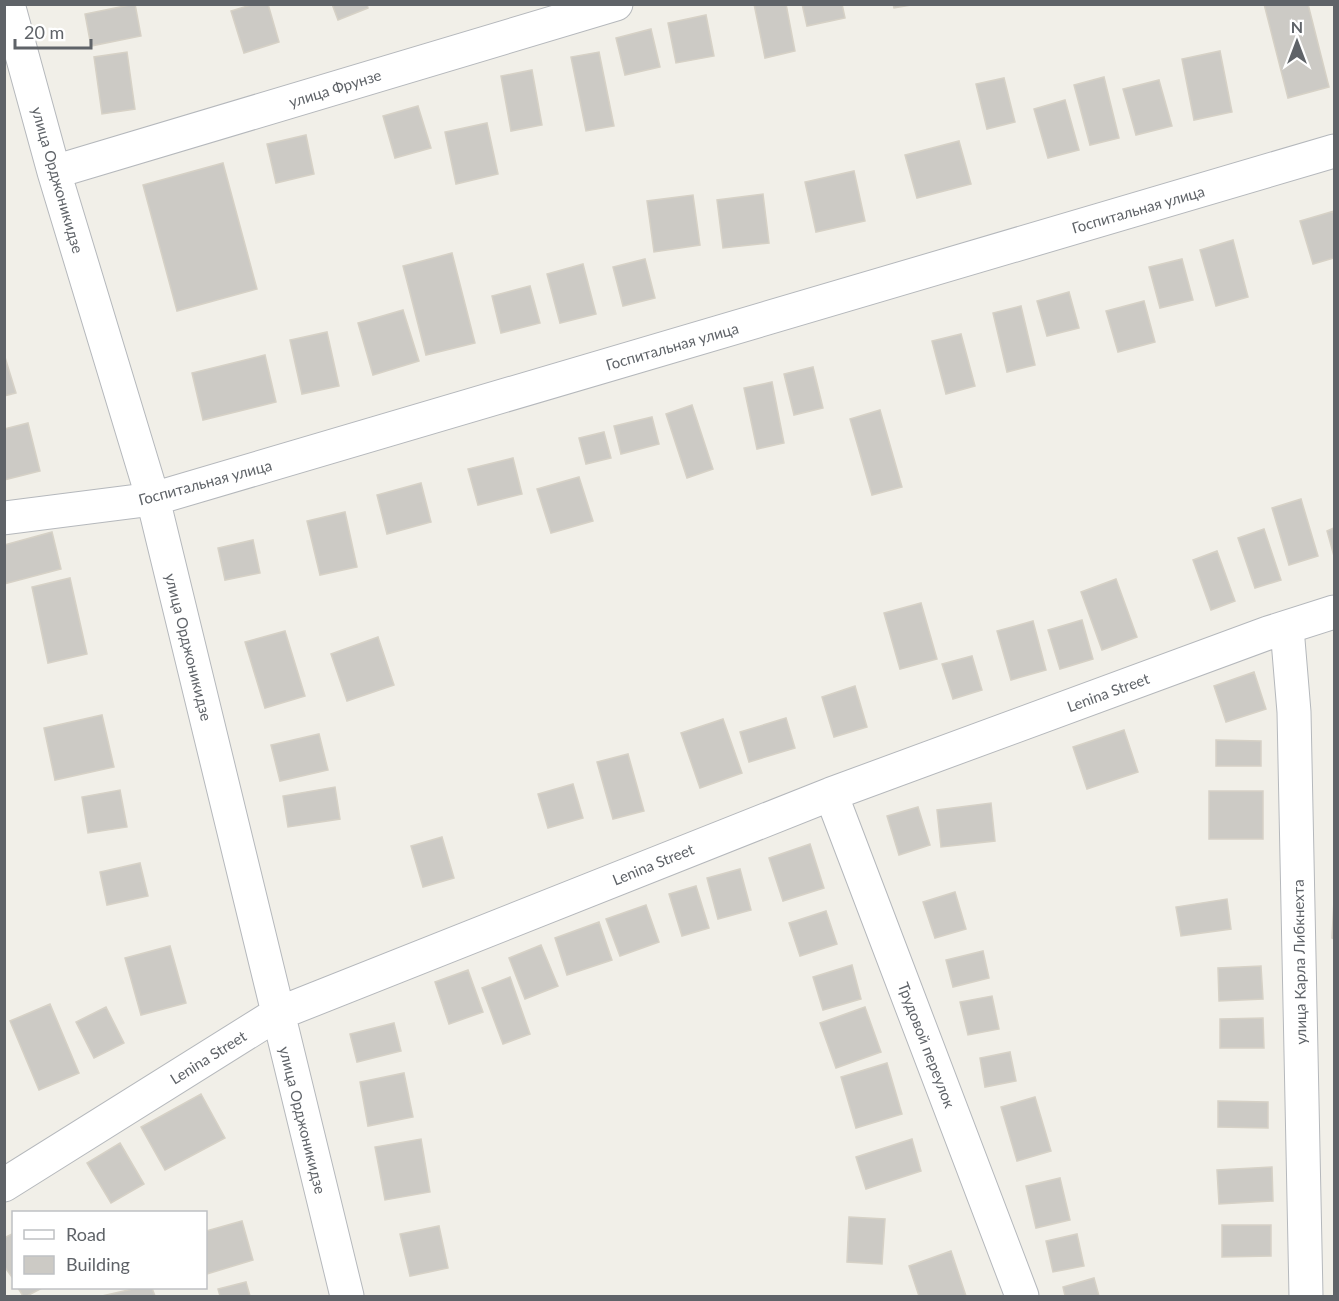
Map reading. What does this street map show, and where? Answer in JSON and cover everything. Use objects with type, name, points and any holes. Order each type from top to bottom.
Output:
[{"type":"street","name":"улица Орджоникидзе","points":[[8,4],[54,172],[153,499],[346,1296]]},
{"type":"street","name":"улица Фрунзе","points":[[54,172],[616,4]]},
{"type":"street","name":"Госпитальная улица","points":[[4,518],[153,499],[1335,151]]},
{"type":"street","name":"Lenina Street","points":[[4,1185],[277,1014],[831,794],[1335,612]]},
{"type":"street","name":"улица Карла Либкнехта","points":[[1287,628],[1294,712],[1306,1296]]},
{"type":"street","name":"Трудовой переулок","points":[[831,794],[1022,1296]]},
{"type":"building","points":[[135,4],[141,36],[91,46],[85,14]]},
{"type":"building","points":[[254,4],[268,4],[279,42],[244,53],[231,11]]},
{"type":"building","points":[[332,4],[367,4],[368,8],[338,20]]},
{"type":"building","points":[[754,4],[786,4],[795,51],[765,58]]},
{"type":"building","points":[[802,4],[842,4],[845,18],[807,26]]},
{"type":"building","points":[[893,4],[917,4],[894,8]]},
{"type":"building","points":[[1264,4],[1308,4],[1329,87],[1288,98]]},
{"type":"building","points":[[706,15],[714,56],[676,63],[668,23]]},
{"type":"building","points":[[651,29],[660,67],[625,75],[616,38]]},
{"type":"building","points":[[1220,51],[1232,112],[1194,120],[1182,59]]},
{"type":"building","points":[[127,52],[135,109],[102,114],[94,57]]},
{"type":"building","points":[[599,52],[614,126],[586,131],[571,57]]},
{"type":"building","points":[[532,70],[542,125],[511,131],[501,76]]},
{"type":"building","points":[[1104,77],[1119,138],[1090,145],[1074,85]]},
{"type":"building","points":[[1004,78],[1015,122],[987,129],[976,84]]},
{"type":"building","points":[[1159,80],[1172,126],[1136,135],[1123,89]]},
{"type":"building","points":[[1065,100],[1079,150],[1048,158],[1034,109]]},
{"type":"building","points":[[418,106],[431,148],[395,158],[383,116]]},
{"type":"building","points":[[487,123],[498,174],[456,184],[445,132]]},
{"type":"building","points":[[306,135],[314,174],[276,183],[267,144]]},
{"type":"building","points":[[959,141],[971,184],[917,198],[905,155]]},
{"type":"building","points":[[223,163],[257,289],[177,311],[143,185]]},
{"type":"building","points":[[854,171],[865,221],[816,232],[805,182]]},
{"type":"building","points":[[763,194],[769,243],[723,248],[717,200]]},
{"type":"building","points":[[693,195],[700,245],[654,252],[647,201]]},
{"type":"building","points":[[1334,211],[1334,258],[1313,264],[1300,221]]},
{"type":"building","points":[[1233,240],[1248,297],[1216,306],[1200,250]]},
{"type":"building","points":[[452,253],[475,343],[426,355],[403,266]]},
{"type":"building","points":[[645,259],[655,298],[623,306],[613,267]]},
{"type":"building","points":[[1182,259],[1193,300],[1160,308],[1149,267]]},
{"type":"building","points":[[583,264],[596,314],[560,323],[547,274]]},
{"type":"building","points":[[530,286],[540,323],[501,333],[492,296]]},
{"type":"building","points":[[1069,292],[1079,328],[1047,336],[1037,301]]},
{"type":"building","points":[[1144,301],[1155,342],[1118,352],[1106,311]]},
{"type":"building","points":[[1021,306],[1035,365],[1007,372],[993,313]]},
{"type":"building","points":[[403,310],[419,361],[373,375],[358,323]]},
{"type":"building","points":[[327,332],[339,386],[302,394],[290,340]]},
{"type":"building","points":[[961,334],[975,386],[946,394],[932,341]]},
{"type":"building","points":[[4,354],[16,393],[4,396]]},
{"type":"building","points":[[265,355],[276,402],[203,420],[192,373]]},
{"type":"building","points":[[813,367],[823,408],[794,415],[784,374]]},
{"type":"building","points":[[772,382],[784,443],[757,449],[744,388]]},
{"type":"building","points":[[692,405],[713,469],[687,478],[666,414]]},
{"type":"building","points":[[880,410],[902,487],[872,495],[850,419]]},
{"type":"building","points":[[652,417],[659,444],[621,454],[614,426]]},
{"type":"building","points":[[28,423],[40,471],[4,480],[4,429]]},
{"type":"building","points":[[604,432],[611,458],[586,464],[579,438]]},
{"type":"building","points":[[513,458],[522,494],[478,505],[468,469]]},
{"type":"building","points":[[579,477],[593,521],[551,533],[537,489]]},
{"type":"building","points":[[421,483],[431,522],[387,534],[377,495]]},
{"type":"building","points":[[1301,499],[1318,556],[1289,565],[1272,508]]},
{"type":"building","points":[[345,512],[357,567],[320,575],[307,521]]},
{"type":"building","points":[[1334,528],[1334,556],[1327,531]]},
{"type":"building","points":[[1264,529],[1281,580],[1255,588],[1238,538]]},
{"type":"building","points":[[52,532],[61,569],[4,584],[4,545]]},
{"type":"building","points":[[253,540],[260,573],[225,580],[218,548]]},
{"type":"building","points":[[1217,551],[1235,601],[1211,610],[1193,560]]},
{"type":"building","points":[[70,578],[87,654],[48,663],[32,587]]},
{"type":"building","points":[[1116,579],[1137,637],[1102,650],[1081,592]]},
{"type":"building","points":[[921,603],[937,659],[900,669],[884,613]]},
{"type":"building","points":[[1082,620],[1093,659],[1060,669],[1048,630]]},
{"type":"building","points":[[1033,621],[1046,670],[1011,680],[997,631]]},
{"type":"building","points":[[285,631],[305,696],[265,708],[245,642]]},
{"type":"building","points":[[378,637],[394,685],[347,701],[331,654]]},
{"type":"building","points":[[972,656],[982,690],[953,699],[942,664]]},
{"type":"building","points":[[1254,672],[1266,709],[1226,722],[1214,686]]},
{"type":"building","points":[[855,686],[867,727],[834,737],[822,697]]},
{"type":"building","points":[[102,715],[114,767],[55,780],[44,728]]},
{"type":"building","points":[[786,718],[795,748],[749,762],[740,732]]},
{"type":"building","points":[[723,719],[742,773],[700,788],[681,733]]},
{"type":"building","points":[[1124,730],[1138,772],[1087,789],[1073,747]]},
{"type":"building","points":[[319,734],[328,770],[280,781],[271,745]]},
{"type":"building","points":[[1216,740],[1261,741],[1261,766],[1216,766]]},
{"type":"building","points":[[628,754],[644,811],[613,819],[597,762]]},
{"type":"building","points":[[573,784],[583,818],[548,828],[538,794]]},
{"type":"building","points":[[335,787],[340,819],[288,827],[283,796]]},
{"type":"building","points":[[120,790],[127,827],[88,833],[82,797]]},
{"type":"building","points":[[1209,791],[1263,791],[1263,839],[1209,839]]},
{"type":"building","points":[[991,803],[995,841],[941,847],[937,810]]},
{"type":"building","points":[[918,807],[930,845],[899,855],[887,816]]},
{"type":"building","points":[[442,837],[454,878],[423,887],[411,846]]},
{"type":"building","points":[[810,844],[824,888],[783,901],[769,858]]},
{"type":"building","points":[[140,863],[148,896],[107,905],[100,872]]},
{"type":"building","points":[[740,869],[751,910],[718,919],[707,878]]},
{"type":"building","points":[[696,886],[709,928],[682,936],[669,894]]},
{"type":"building","points":[[955,892],[966,929],[935,938],[923,902]]},
{"type":"building","points":[[1227,899],[1231,929],[1181,936],[1176,907]]},
{"type":"building","points":[[1334,900],[1334,939],[1332,938]]},
{"type":"building","points":[[646,905],[659,942],[620,956],[606,919]]},
{"type":"building","points":[[826,911],[837,944],[800,956],[789,923]]},
{"type":"building","points":[[599,922],[612,960],[567,975],[555,938]]},
{"type":"building","points":[[541,945],[558,986],[525,999],[509,958]]},
{"type":"building","points":[[170,946],[186,1003],[141,1015],[125,958]]},
{"type":"building","points":[[983,951],[989,978],[953,987],[946,960]]},
{"type":"building","points":[[852,965],[861,999],[823,1010],[813,977]]},
{"type":"building","points":[[1261,966],[1263,999],[1219,1001],[1218,968]]},
{"type":"building","points":[[468,970],[483,1012],[449,1024],[435,982]]},
{"type":"building","points":[[510,977],[530,1034],[503,1044],[482,988]]},
{"type":"building","points":[[992,996],[999,1029],[968,1035],[960,1002]]},
{"type":"building","points":[[50,1004],[79,1073],[39,1090],[10,1021]]},
{"type":"building","points":[[106,1007],[124,1043],[94,1058],[76,1022]]},
{"type":"building","points":[[865,1007],[881,1052],[836,1068],[820,1023]]},
{"type":"building","points":[[1263,1018],[1264,1048],[1220,1048],[1220,1019]]},
{"type":"building","points":[[394,1023],[401,1051],[357,1062],[350,1034]]},
{"type":"building","points":[[1010,1052],[1016,1081],[985,1087],[980,1058]]},
{"type":"building","points":[[887,1063],[902,1114],[856,1128],[841,1077]]},
{"type":"building","points":[[404,1073],[413,1117],[368,1126],[360,1082]]},
{"type":"building","points":[[201,1094],[225,1138],[165,1170],[141,1127]]},
{"type":"building","points":[[1035,1097],[1051,1151],[1017,1161],[1001,1107]]},
{"type":"building","points":[[1218,1101],[1268,1102],[1268,1128],[1218,1127]]},
{"type":"building","points":[[421,1139],[430,1192],[385,1200],[375,1147]]},
{"type":"building","points":[[912,1139],[921,1171],[866,1189],[856,1157]]},
{"type":"building","points":[[120,1143],[144,1184],[111,1203],[87,1163]]},
{"type":"building","points":[[1272,1167],[1273,1201],[1219,1204],[1217,1170]]},
{"type":"building","points":[[1060,1178],[1070,1220],[1036,1228],[1026,1186]]},
{"type":"building","points":[[849,1217],[885,1219],[882,1264],[847,1262]]},
{"type":"building","points":[[242,1221],[253,1260],[207,1274],[207,1231]]},
{"type":"building","points":[[1222,1225],[1271,1225],[1271,1256],[1222,1257]]},
{"type":"building","points":[[439,1226],[448,1268],[410,1276],[400,1234]]},
{"type":"building","points":[[12,1234],[12,1277],[4,1266],[4,1238]]},
{"type":"building","points":[[1077,1234],[1084,1266],[1053,1272],[1046,1241]]},
{"type":"building","points":[[951,1251],[966,1296],[919,1296],[909,1266]]},
{"type":"building","points":[[1094,1278],[1099,1296],[1065,1296],[1063,1287]]},
{"type":"building","points":[[246,1282],[250,1296],[220,1296],[218,1289]]},
{"type":"building","points":[[19,1289],[40,1289],[27,1296],[23,1296]]},
{"type":"building","points":[[133,1289],[152,1289],[155,1296],[102,1296]]}]
